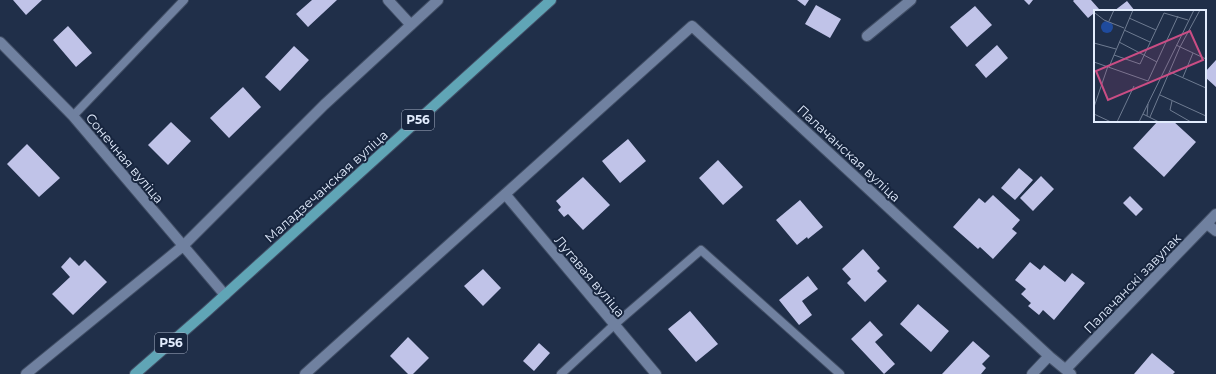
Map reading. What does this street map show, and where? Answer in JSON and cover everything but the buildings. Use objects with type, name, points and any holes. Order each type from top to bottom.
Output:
[{"type":"main road","name":"Маладзечанская вуліца","points":[[136,374],[552,0]]},
{"type":"street","points":[[388,0],[412,25]]},
{"type":"street","points":[[26,374],[183,246],[324,105],[438,0]]},
{"type":"street","points":[[867,36],[911,0]]},
{"type":"street","name":"Палачанская вуліца","points":[[505,194],[692,26],[1049,356]]},
{"type":"street","name":"Сонечная вуліца","points":[[0,42],[73,116],[225,295]]},
{"type":"street","points":[[305,374],[505,194]]},
{"type":"street","name":"Лугавая вуліца","points":[[505,194],[656,374]]},
{"type":"street","name":"Палачанскі завулак","points":[[1068,372],[1216,214]]},
{"type":"street","points":[[1207,224],[1216,231]]},
{"type":"street","points":[[1032,374],[1049,356],[1068,372]]},
{"type":"lane","points":[[73,116],[184,0]]},
{"type":"lane","points":[[561,374],[614,325],[701,250],[840,374]]}]
